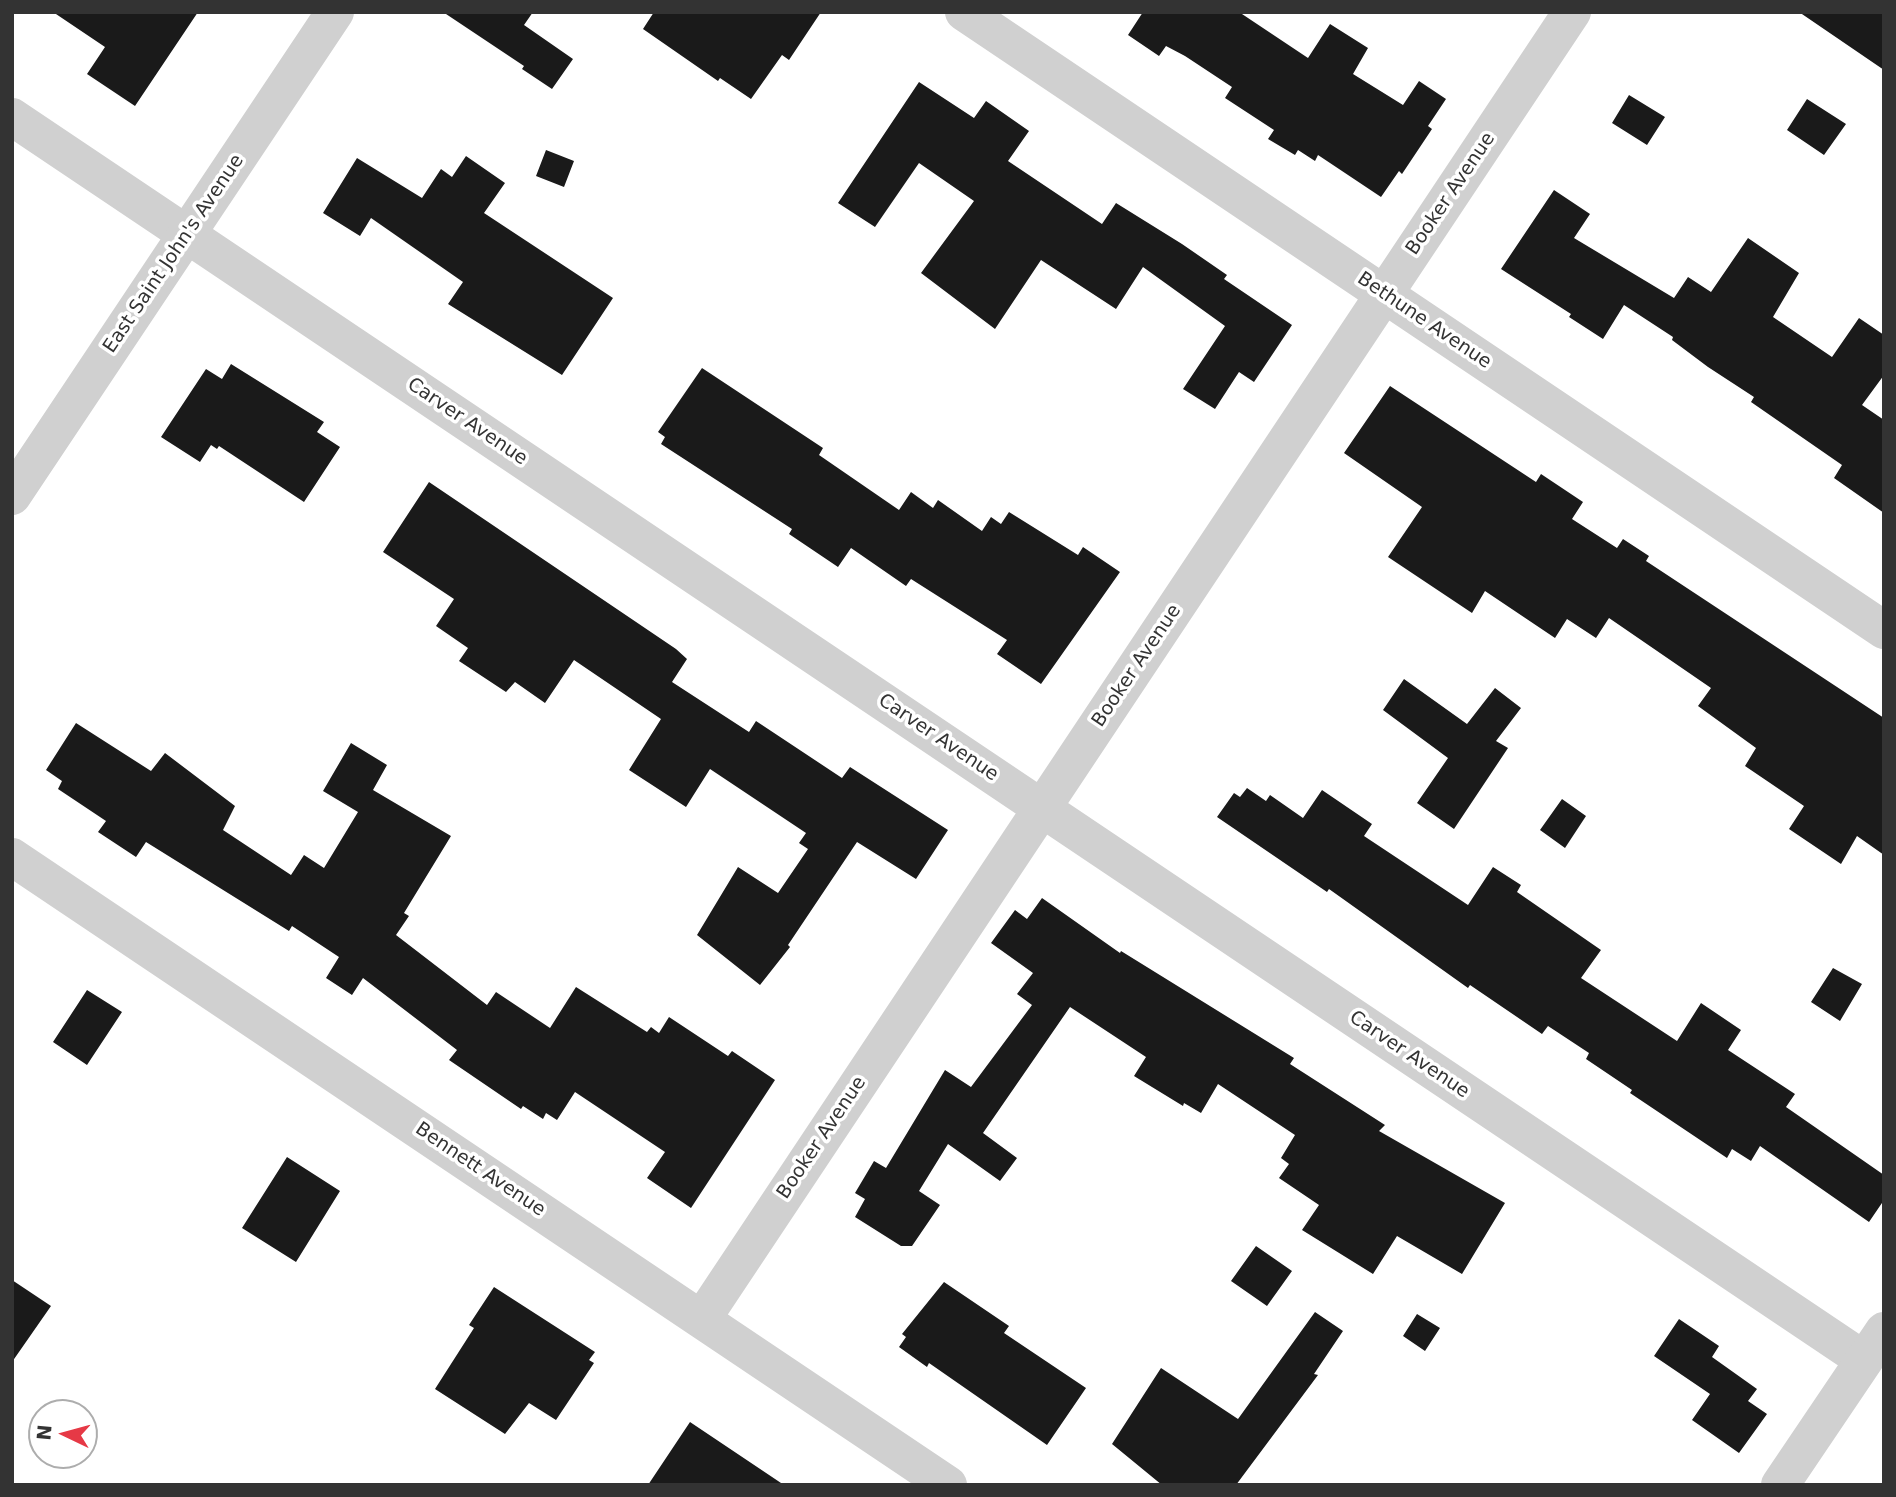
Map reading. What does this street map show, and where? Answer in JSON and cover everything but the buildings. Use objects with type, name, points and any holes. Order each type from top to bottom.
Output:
[{"type":"street","name":"East Saint John's Avenue","points":[[12,496],[335,12]]},
{"type":"street","name":"Bethune Avenue","points":[[964,12],[1884,630]]},
{"type":"street","name":"Booker Avenue","points":[[702,1319],[1572,12]]},
{"type":"street","name":"Carver Avenue","points":[[12,117],[1042,808],[1874,1345]]},
{"type":"street","name":"Bennett Avenue","points":[[12,856],[948,1485]]},
{"type":"street","points":[[1780,1485],[1874,1345]]}]
